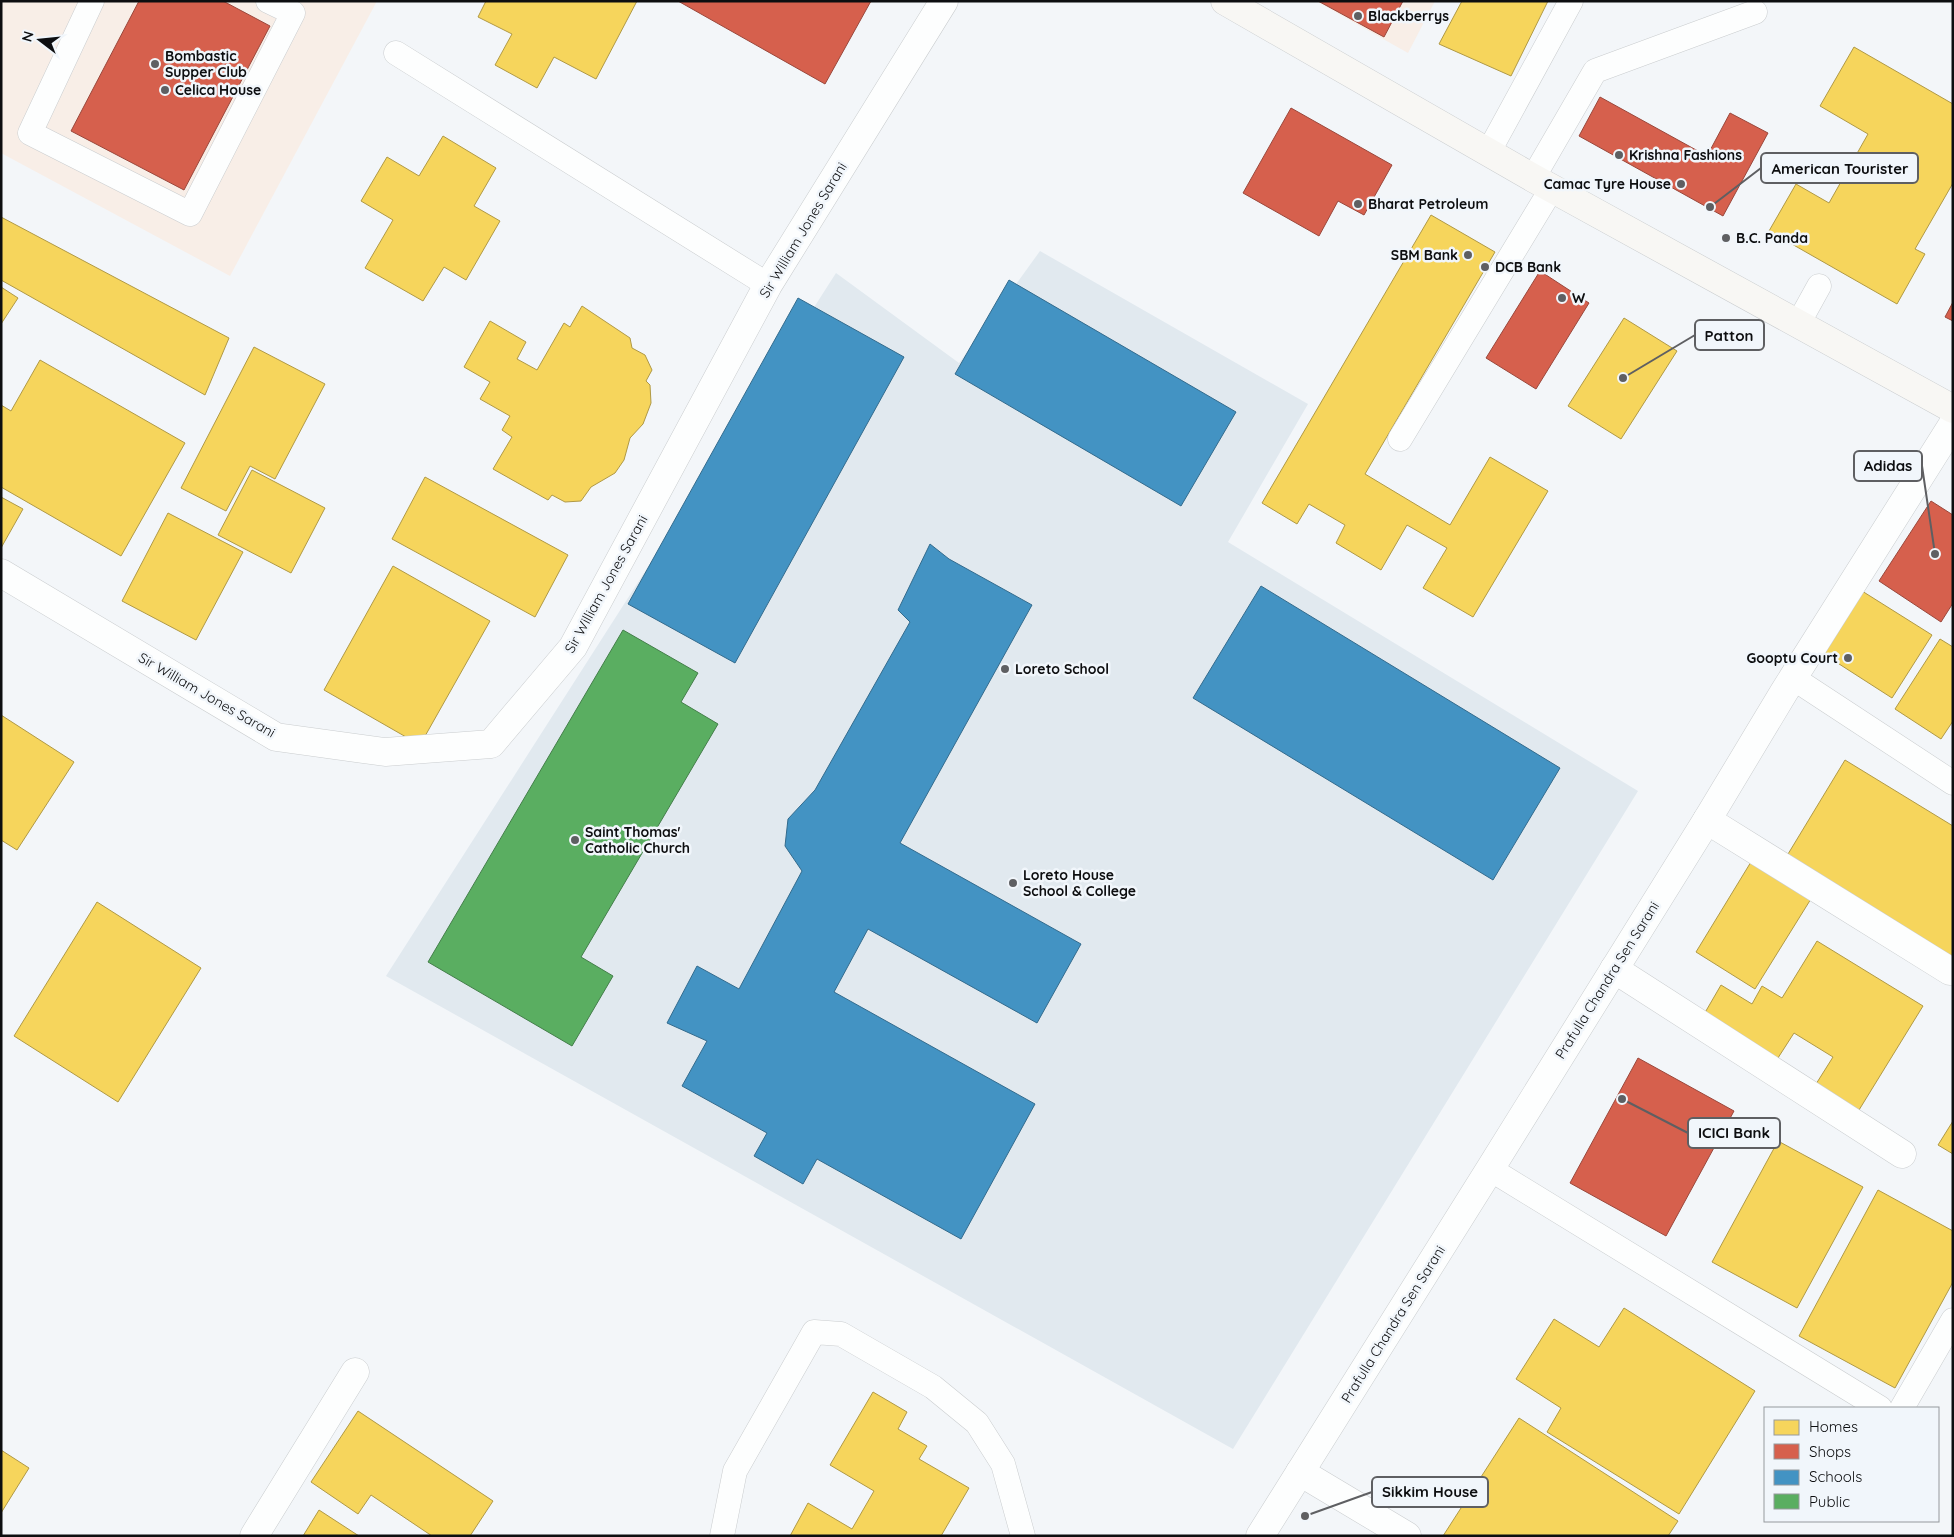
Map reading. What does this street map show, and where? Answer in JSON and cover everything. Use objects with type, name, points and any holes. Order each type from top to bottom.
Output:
[{"type":"main road","points":[[1225,1],[1488,153],[1953,409]]},
{"type":"street","name":"Sir William Jones Sarani","points":[[1,573],[276,737],[385,752],[491,744],[573,647],[768,285],[944,1]]},
{"type":"street","name":"Prafulla Chandra Sen Sarani","points":[[1260,1536],[1953,424]]},
{"type":"street","points":[[1707,820],[1950,971]]},
{"type":"street","points":[[1614,969],[1902,1154]]},
{"type":"street","points":[[254,1536],[355,1372]]},
{"type":"street","points":[[1300,1472],[1407,1536]]},
{"type":"lane","points":[[92,1],[30,133],[190,214],[293,13],[268,1]]},
{"type":"lane","points":[[1488,153],[1570,1]]},
{"type":"lane","points":[[1400,439],[1542,183],[1595,71],[1755,12]]},
{"type":"lane","points":[[396,53],[768,285]]},
{"type":"lane","points":[[1798,324],[1819,286]]},
{"type":"lane","points":[[1793,678],[1953,783]]},
{"type":"lane","points":[[1490,1169],[1878,1407]]},
{"type":"lane","points":[[1903,1407],[1953,1320]]},
{"type":"lane","points":[[722,1536],[735,1471],[814,1332],[841,1334],[933,1387],[978,1423],[1003,1464],[1022,1536]]},
{"type":"shaded area","points":[[1,1],[377,1],[230,276],[1,153]]},
{"type":"shaded area","points":[[1316,1],[1435,1],[1408,53]]},
{"type":"shaded area","name":"Loreto House School & College","points":[[1040,251],[1308,404],[1228,542],[1638,791],[1233,1449],[386,976],[836,273],[959,363]]},
{"type":"building: Homes","points":[[486,1],[637,1],[596,79],[554,57],[537,88],[495,65],[512,34],[478,17]]},
{"type":"building: Homes","points":[[1462,1],[1548,1],[1511,76],[1439,44]]},
{"type":"building: Homes","points":[[1854,47],[1953,104],[1953,183],[1915,249],[1925,254],[1897,304],[1769,231],[1796,184],[1829,203],[1868,134],[1820,106]]},
{"type":"building: Homes","points":[[443,136],[496,168],[474,206],[500,221],[466,280],[444,267],[423,301],[365,268],[393,220],[361,201],[387,157],[419,176]]},
{"type":"building: Homes","points":[[1431,215],[1495,252],[1365,474],[1450,525],[1490,457],[1548,491],[1473,617],[1423,588],[1447,548],[1407,525],[1381,570],[1336,543],[1345,525],[1309,504],[1297,524],[1262,503]]},
{"type":"building: Homes","points":[[1,217],[229,338],[205,395],[1,280]]},
{"type":"building: Homes","points":[[1,287],[18,298],[1,324]]},
{"type":"building: Homes","points":[[582,306],[630,338],[632,348],[645,355],[652,370],[646,381],[650,385],[651,403],[643,424],[630,438],[624,460],[615,473],[591,487],[581,501],[565,502],[552,495],[548,500],[493,469],[512,437],[502,430],[510,416],[480,399],[490,382],[464,367],[490,321],[526,342],[517,359],[537,370],[564,323],[570,327]]},
{"type":"building: Homes","points":[[1624,318],[1677,351],[1621,439],[1568,406]]},
{"type":"building: Homes","points":[[254,347],[325,384],[275,479],[250,466],[226,511],[181,488]]},
{"type":"building: Homes","points":[[40,360],[185,443],[121,556],[1,487],[1,405],[11,411]]},
{"type":"building: Homes","points":[[252,470],[325,508],[291,573],[218,535]]},
{"type":"building: Homes","points":[[425,477],[568,555],[535,617],[392,539]]},
{"type":"building: Homes","points":[[1,497],[23,509],[1,548]]},
{"type":"building: Homes","points":[[168,513],[243,552],[196,640],[122,601]]},
{"type":"building: Homes","points":[[393,566],[490,621],[420,745],[324,690]]},
{"type":"building: Homes","points":[[1862,591],[1932,635],[1892,698],[1822,653]]},
{"type":"building: Homes","points":[[1940,639],[1953,647],[1953,721],[1941,739],[1895,709]]},
{"type":"building: Homes","points":[[1,715],[74,762],[17,850],[1,840]]},
{"type":"building: Homes","points":[[1845,760],[1953,826],[1953,962],[1785,859]]},
{"type":"building: Homes","points":[[1754,857],[1814,894],[1755,989],[1696,952]]},
{"type":"building: Homes","points":[[97,902],[201,968],[118,1102],[14,1036]]},
{"type":"building: Homes","points":[[1817,941],[1923,1006],[1859,1110],[1816,1084],[1833,1057],[1794,1033],[1776,1061],[1703,1016],[1721,985],[1752,1004],[1762,986],[1782,998]]},
{"type":"building: Homes","points":[[1953,1121],[1953,1154],[1938,1145]]},
{"type":"building: Homes","points":[[1778,1141],[1863,1187],[1797,1308],[1712,1262]]},
{"type":"building: Homes","points":[[1878,1190],[1953,1231],[1953,1282],[1895,1388],[1799,1336]]},
{"type":"building: Homes","points":[[1624,1308],[1755,1391],[1679,1514],[1547,1432],[1561,1408],[1516,1379],[1554,1319],[1599,1347]]},
{"type":"building: Homes","points":[[873,1392],[907,1412],[898,1429],[927,1446],[919,1459],[969,1488],[941,1536],[790,1536],[808,1503],[852,1529],[874,1491],[830,1465]]},
{"type":"building: Homes","points":[[358,1411],[493,1501],[470,1536],[432,1536],[371,1495],[358,1514],[311,1482]]},
{"type":"building: Homes","points":[[1519,1418],[1678,1521],[1668,1536],[1443,1536]]},
{"type":"building: Homes","points":[[1,1450],[29,1468],[1,1513]]},
{"type":"building: Homes","points":[[319,1510],[359,1536],[303,1536]]},
{"type":"building: Shops","name":"Celica House","points":[[139,1],[223,1],[270,26],[184,190],[71,131]]},
{"type":"building: Shops","points":[[678,1],[871,1],[825,84]]},
{"type":"building: Shops","points":[[1318,1],[1403,1],[1384,37]]},
{"type":"building: Shops","points":[[1600,97],[1707,156],[1730,113],[1768,133],[1723,216],[1579,136]]},
{"type":"building: Shops","points":[[1291,108],[1392,165],[1364,215],[1338,201],[1319,236],[1243,193]]},
{"type":"building: Shops","points":[[1540,271],[1589,303],[1536,389],[1486,358]]},
{"type":"building: Shops","points":[[1953,302],[1953,321],[1945,317]]},
{"type":"building: Shops","points":[[1931,501],[1953,515],[1953,603],[1941,622],[1879,581]]},
{"type":"building: Shops","points":[[1638,1058],[1734,1111],[1666,1236],[1570,1183]]},
{"type":"building: Schools","points":[[1009,280],[1236,412],[1181,506],[955,374]]},
{"type":"building: Schools","points":[[798,298],[904,357],[735,663],[628,604]]},
{"type":"building: Schools","points":[[930,544],[949,559],[1032,605],[900,843],[1081,944],[1037,1023],[868,929],[834,992],[1035,1104],[961,1239],[817,1159],[803,1184],[754,1156],[767,1133],[682,1086],[707,1041],[667,1023],[697,966],[739,989],[802,871],[785,846],[788,819],[815,790],[910,622],[898,610]]},
{"type":"building: Schools","points":[[1261,586],[1560,768],[1493,880],[1193,698]]},
{"type":"building: Public","name":"Saint Thomas' Catholic Church","points":[[623,630],[698,673],[681,702],[718,724],[581,957],[613,976],[572,1046],[428,962]]},
{"type":"place","name":"Blackberrys","points":[[1358,16]]},
{"type":"place","name":"Bombastic Supper Club","points":[[155,64]]},
{"type":"place","name":"Celica House","points":[[165,90]]},
{"type":"place","name":"Krishna Fashions","points":[[1619,155]]},
{"type":"place","name":"Camac Tyre House","points":[[1681,184]]},
{"type":"place","name":"Bharat Petroleum","points":[[1358,204]]},
{"type":"place","name":"American Tourister","points":[[1710,207]]},
{"type":"place","name":"B.C. Panda","points":[[1726,238]]},
{"type":"place","name":"SBM Bank","points":[[1468,255]]},
{"type":"place","name":"DCB Bank","points":[[1485,267]]},
{"type":"place","name":"W","points":[[1562,298]]},
{"type":"place","name":"Patton","points":[[1623,378]]},
{"type":"place","name":"Adidas","points":[[1935,554]]},
{"type":"place","name":"Gooptu Court","points":[[1848,658]]},
{"type":"place","name":"Loreto School","points":[[1005,669]]},
{"type":"place","name":"Saint Thomas' Catholic Church","points":[[575,840]]},
{"type":"place","name":"Loreto House School & College","points":[[1013,883]]},
{"type":"place","name":"ICICI Bank","points":[[1622,1099]]},
{"type":"place","name":"Sikkim House","points":[[1305,1516]]}]
